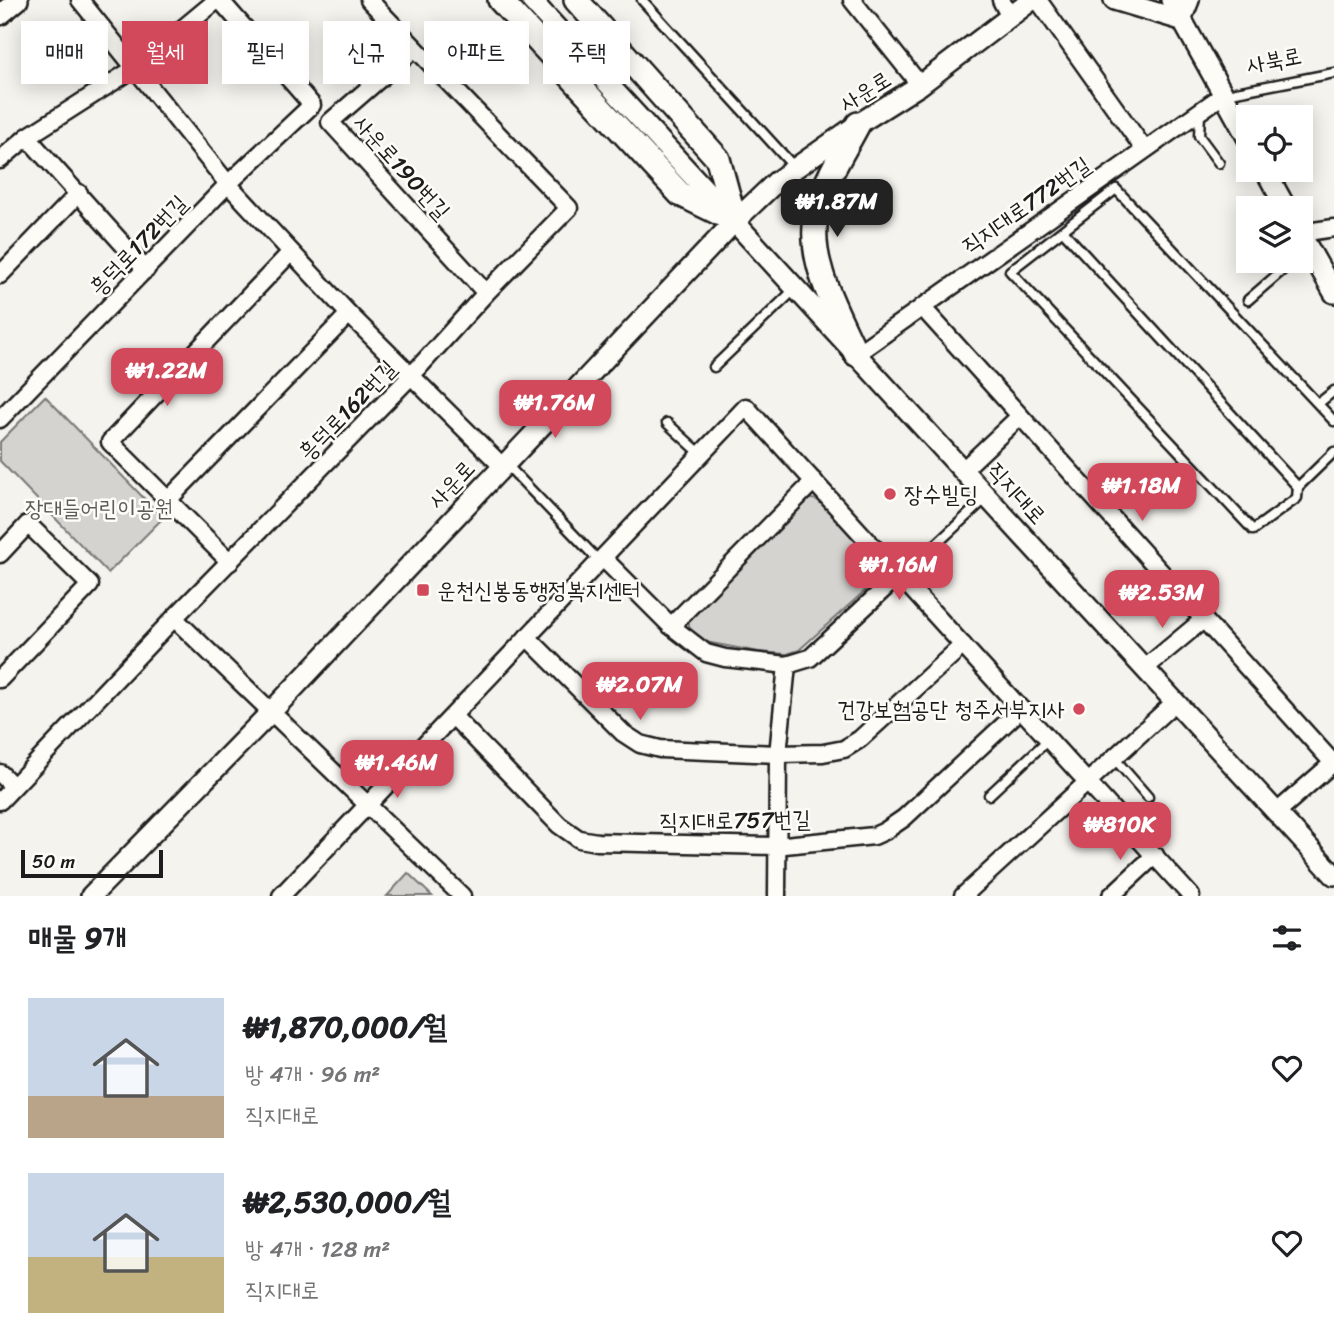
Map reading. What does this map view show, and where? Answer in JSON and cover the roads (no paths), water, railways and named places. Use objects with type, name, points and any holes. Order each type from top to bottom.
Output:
[{"type":"main road","points":[[500,0],[680,194],[735,221]]},
{"type":"main road","points":[[576,0],[718,159],[735,221]]},
{"type":"main road","points":[[856,355],[818,262],[814,238],[816,216],[825,191],[858,124]]},
{"type":"street","points":[[0,15],[18,0]]},
{"type":"street","points":[[80,0],[122,52]]},
{"type":"street","points":[[193,21],[219,0]]},
{"type":"street","name":"흥덕로172번길","points":[[0,419],[228,184],[312,105],[219,0]]},
{"type":"street","points":[[369,0],[414,49]]},
{"type":"street","name":"직지대로","points":[[531,0],[1334,875]]},
{"type":"street","points":[[852,0],[920,85]]},
{"type":"street","name":"사운로","points":[[91,896],[271,712],[735,221],[777,181],[858,124],[920,85],[1005,8],[1032,0]]},
{"type":"street","points":[[1038,0],[1144,149]]},
{"type":"street","points":[[1114,0],[1181,20],[1189,0]]},
{"type":"street","name":"사북로","points":[[1171,0],[1236,118]]},
{"type":"street","name":"사운로190번길","points":[[414,49],[330,122],[486,293]]},
{"type":"street","name":"흥덕로162번길","points":[[0,801],[174,618],[411,376],[486,293],[569,208],[414,49]]},
{"type":"street","points":[[0,160],[27,137],[122,76]]},
{"type":"street","points":[[148,84],[228,184],[291,252],[349,314],[503,464]]},
{"type":"street","name":"직지대로772번길","points":[[856,355],[1223,95]]},
{"type":"street","points":[[27,137],[146,270]]},
{"type":"street","points":[[0,275],[79,193]]},
{"type":"street","points":[[1313,237],[1334,228]]},
{"type":"street","points":[[230,562],[110,442],[291,252]]},
{"type":"street","points":[[1313,260],[1334,293]]},
{"type":"street","points":[[922,307],[1334,763],[1276,813]]},
{"type":"street","points":[[168,500],[349,314]]},
{"type":"street","points":[[282,896],[746,407],[1191,896]]},
{"type":"street","points":[[963,471],[1020,416]]},
{"type":"street","points":[[671,626],[814,481]]},
{"type":"street","points":[[0,554],[28,524],[90,585],[0,679]]},
{"type":"street","points":[[601,559],[671,626],[706,653],[725,658],[787,665],[810,658],[900,576]]},
{"type":"street","points":[[174,618],[462,896]]},
{"type":"street","points":[[1144,669],[1204,619]]},
{"type":"street","points":[[527,637],[623,733],[640,744],[660,749],[778,754],[823,753],[844,749],[860,738],[963,645]]},
{"type":"street","points":[[777,896],[775,846],[778,754],[787,665]]},
{"type":"street","points":[[963,896],[1175,702]]},
{"type":"street","name":"직지대로757번길","points":[[453,716],[559,825],[579,839],[597,842],[775,846],[874,836],[886,831],[904,818],[1021,709]]},
{"type":"street","points":[[0,773],[13,786]]},
{"type":"street","points":[[1111,896],[1155,855]]},
{"type":"lane","points":[[642,0],[795,169]]},
{"type":"lane","name":"사북로","points":[[1223,95],[1334,73]]},
{"type":"lane","points":[[1200,110],[1199,136],[1219,163]]},
{"type":"lane","points":[[1334,421],[1115,189],[1010,271],[1253,530],[1297,498],[1298,487],[1334,452]]},
{"type":"lane","points":[[1063,230],[1298,487]]},
{"type":"lane","points":[[1248,300],[1279,273]]},
{"type":"lane","points":[[714,367],[796,288]]},
{"type":"lane","points":[[1319,403],[1334,391]]},
{"type":"lane","points":[[667,423],[701,454]]},
{"type":"lane","points":[[503,464],[601,559]]},
{"type":"lane","points":[[900,576],[987,497]]},
{"type":"lane","points":[[989,795],[1049,739]]},
{"type":"lane","points":[[1114,758],[1148,797]]},
{"type":"place","name":"장수빌딩","points":[[890,494]]},
{"type":"place","name":"운천신봉동행정복지센터","points":[[423,590]]},
{"type":"place","name":"건강보험공단 청주서부지사","points":[[1079,709]]},
{"type":"park label","name":"장대들어린이공원","points":[[99,508]]}]
